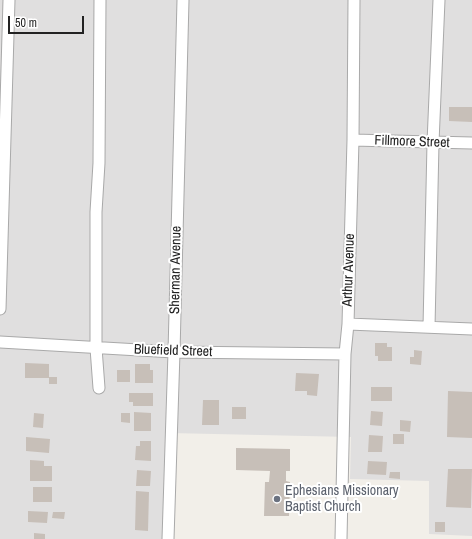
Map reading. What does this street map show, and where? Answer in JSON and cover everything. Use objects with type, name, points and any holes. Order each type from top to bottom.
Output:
[{"type":"street","points":[[0,309],[3,87],[9,0]]},
{"type":"street","points":[[99,388],[96,348],[96,212],[99,163],[100,0]]},
{"type":"street","name":"Sherman Avenue","points":[[168,539],[183,0]]},
{"type":"street","name":"Arthur Avenue","points":[[341,539],[353,140],[354,0]]},
{"type":"street","points":[[429,327],[433,142],[439,0]]},
{"type":"street","name":"Fillmore Street","points":[[353,140],[472,143]]},
{"type":"street","points":[[348,324],[472,329]]},
{"type":"street","name":"Bluefield Street","points":[[0,342],[174,352],[346,354]]},
{"type":"shaded area","points":[[0,0],[472,0],[472,536],[429,534],[429,481],[350,479],[351,437],[169,433],[166,539],[0,539]]},
{"type":"building","points":[[449,107],[472,107],[472,122],[449,121]]},
{"type":"building","points":[[375,343],[387,343],[387,347],[392,347],[392,361],[378,361],[378,356],[375,356]]},
{"type":"building","points":[[414,350],[422,351],[421,365],[410,364],[410,357],[414,357]]},
{"type":"building","points":[[25,363],[49,364],[49,378],[25,378]]},
{"type":"building","points":[[135,364],[150,364],[150,370],[153,370],[153,383],[135,383]]},
{"type":"building","points":[[117,370],[130,370],[130,382],[117,382]]},
{"type":"building","points":[[296,373],[319,374],[317,396],[307,395],[307,391],[295,391]]},
{"type":"building","points":[[49,377],[57,377],[57,384],[49,384]]},
{"type":"building","points":[[371,387],[392,387],[392,401],[371,401]]},
{"type":"building","points":[[448,391],[472,392],[472,438],[447,437]]},
{"type":"building","points":[[129,393],[153,393],[153,406],[133,406],[133,402],[129,402]]},
{"type":"building","points":[[203,400],[219,400],[219,425],[202,425]]},
{"type":"building","points":[[232,407],[246,407],[246,419],[232,419]]},
{"type":"building","points":[[371,411],[383,412],[382,426],[370,425]]},
{"type":"building","points":[[134,412],[151,413],[151,431],[134,431]]},
{"type":"building","points":[[34,413],[44,414],[43,428],[33,427]]},
{"type":"building","points":[[121,413],[130,413],[130,423],[121,422]]},
{"type":"building","points":[[400,420],[411,421],[410,432],[400,431]]},
{"type":"building","points":[[393,434],[404,434],[404,444],[393,444]]},
{"type":"building","points":[[369,435],[383,436],[382,452],[368,452]]},
{"type":"building","points":[[26,437],[50,439],[49,453],[26,451]]},
{"type":"building","points":[[140,441],[151,441],[151,461],[135,460],[136,446],[140,446]]},
{"type":"building","name":"Ephesians Missionary Baptist Church","points":[[236,448],[290,449],[290,471],[286,471],[286,481],[290,482],[289,516],[264,516],[265,482],[269,482],[270,471],[236,470]]},
{"type":"building","points":[[30,460],[44,461],[44,466],[52,466],[52,481],[30,481]]},
{"type":"building","points":[[368,461],[387,462],[386,475],[367,474]]},
{"type":"building","points":[[448,469],[472,469],[471,508],[446,507]]},
{"type":"building","points":[[137,470],[151,471],[150,486],[136,486]]},
{"type":"building","points":[[390,472],[400,472],[400,479],[389,478]]},
{"type":"building","points":[[33,487],[52,487],[52,502],[33,502]]},
{"type":"building","points":[[136,491],[149,492],[148,531],[135,530]]},
{"type":"building","points":[[28,511],[48,512],[47,523],[28,522]]},
{"type":"building","points":[[53,512],[65,512],[64,519],[52,518]]},
{"type":"building","points":[[435,522],[445,522],[445,532],[435,532]]},
{"type":"building","points":[[34,533],[45,534],[45,539],[34,539]]},
{"type":"place","name":"Ephesians Missionary Baptist Church","points":[[277,499]]}]
